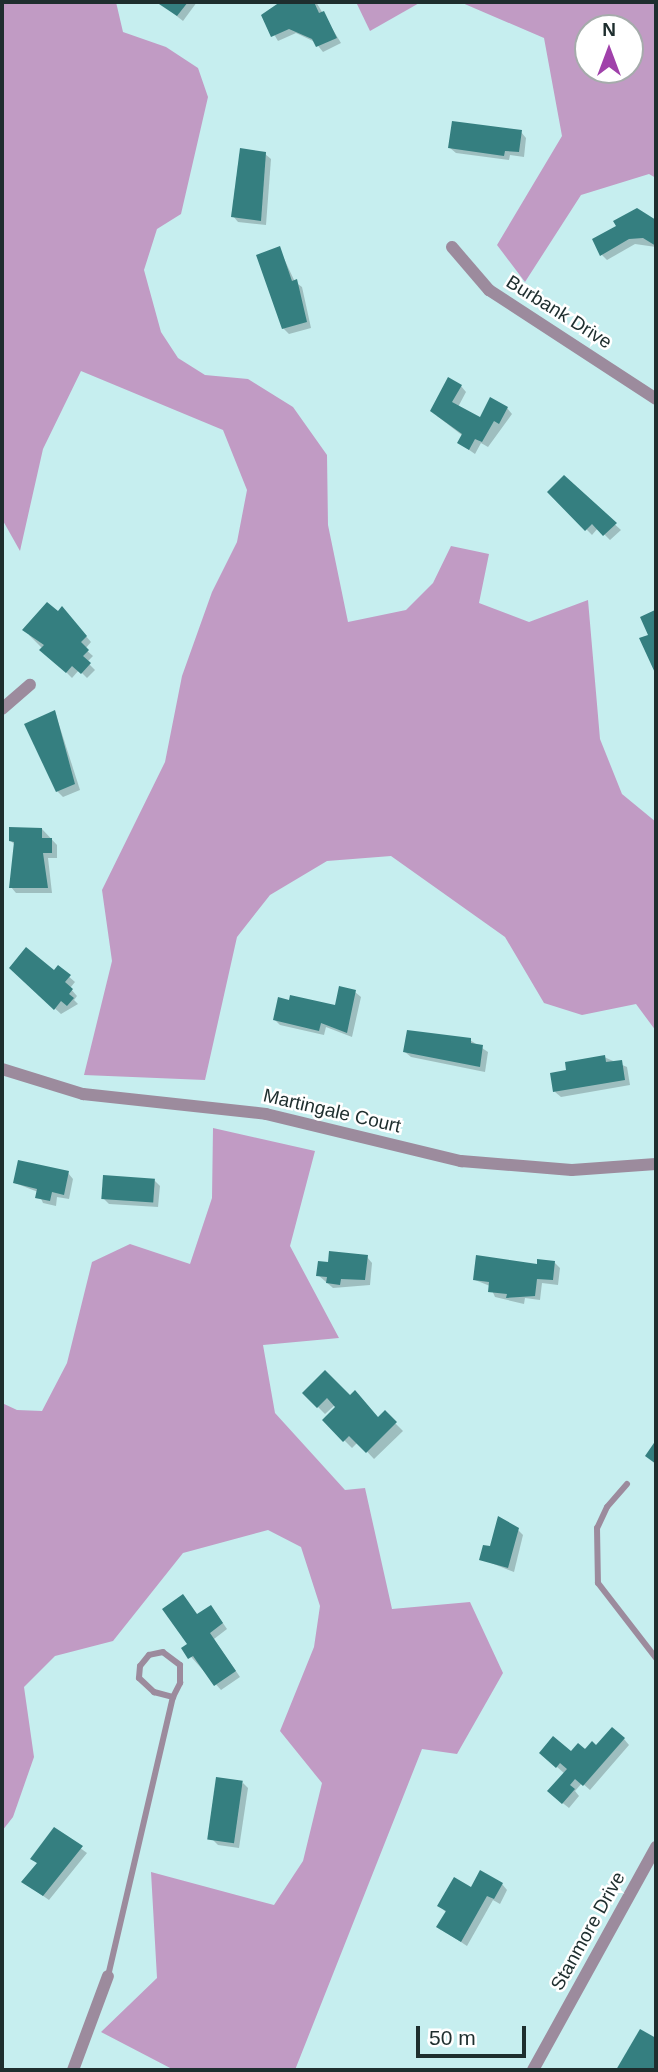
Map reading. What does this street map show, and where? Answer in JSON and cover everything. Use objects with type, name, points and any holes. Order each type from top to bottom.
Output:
[{"type":"street","name":"Burbank Drive","points":[[452,247],[489,290],[656,399]]},
{"type":"street","points":[[2,709],[30,685]]},
{"type":"street","name":"Martingale Court","points":[[2,1069],[83,1094],[266,1114],[461,1161],[572,1170],[656,1164]]},
{"type":"street","name":"Stanmore Drive","points":[[533,2070],[656,1847]]},
{"type":"street","points":[[73,2070],[108,1976]]},
{"type":"lane","points":[[627,1484],[607,1507],[597,1528],[598,1583],[656,1658]]},
{"type":"lane","points":[[108,1976],[173,1697],[180,1683],[180,1665],[163,1652],[149,1655],[140,1666],[139,1678],[154,1692],[173,1697]]},
{"type":"shaded area","points":[[2,2],[116,2],[123,32],[166,47],[198,68],[208,97],[181,214],[157,229],[144,270],[161,332],[178,358],[205,375],[248,379],[293,407],[327,455],[328,525],[348,622],[406,610],[433,583],[451,546],[489,554],[479,603],[529,622],[588,600],[600,739],[622,794],[656,822],[656,1031],[636,1004],[582,1015],[544,1003],[505,937],[391,856],[327,861],[270,895],[237,937],[205,1080],[84,1075],[112,961],[102,890],[165,762],[182,676],[212,592],[237,542],[247,490],[223,430],[81,371],[43,449],[20,551],[2,519]]},
{"type":"shaded area","points":[[356,2],[421,2],[370,31]]},
{"type":"shaded area","points":[[460,2],[656,2],[656,178],[649,174],[581,195],[525,282],[497,245],[562,136],[544,38]]},
{"type":"shaded area","points":[[213,1128],[315,1151],[290,1246],[339,1338],[263,1345],[275,1413],[345,1490],[365,1488],[392,1609],[470,1602],[503,1673],[457,1754],[422,1749],[295,2070],[174,2070],[101,2032],[157,1978],[151,1872],[274,1905],[303,1861],[322,1783],[280,1731],[314,1647],[320,1606],[301,1547],[268,1530],[183,1553],[113,1641],[55,1656],[24,1687],[34,1757],[13,1817],[2,1831],[2,1403],[17,1410],[42,1411],[67,1363],[92,1262],[130,1244],[190,1264],[212,1198]]},
{"type":"building","points":[[156,2],[188,2],[177,16]]},
{"type":"building","points":[[280,2],[314,2],[319,13],[324,11],[337,38],[316,47],[312,39],[289,29],[271,37],[261,15]]},
{"type":"building","points":[[452,121],[522,130],[519,152],[505,151],[504,156],[448,148]]},
{"type":"building","points":[[240,148],[266,152],[261,221],[231,217]]},
{"type":"building","points":[[637,208],[656,220],[656,246],[643,238],[629,239],[600,256],[592,239],[616,226],[613,221]]},
{"type":"building","points":[[280,246],[292,281],[297,279],[307,322],[282,329],[256,255]]},
{"type":"building","points":[[448,377],[462,385],[452,402],[480,417],[490,397],[508,407],[499,424],[494,421],[482,442],[475,439],[469,450],[457,443],[462,434],[430,411]]},
{"type":"building","points":[[564,475],[617,523],[603,536],[592,524],[585,531],[547,492]]},
{"type":"building","points":[[47,602],[58,611],[62,606],[87,636],[81,642],[89,650],[83,656],[91,663],[81,674],[72,666],[66,673],[39,650],[44,645],[22,630]]},
{"type":"building","points":[[655,610],[656,675],[639,638],[648,635],[640,617]]},
{"type":"building","points":[[55,710],[75,784],[56,792],[24,724]]},
{"type":"building","points":[[9,827],[42,828],[42,838],[52,838],[52,853],[43,853],[48,888],[9,888],[14,842],[9,841]]},
{"type":"building","points":[[26,947],[54,970],[58,965],[71,975],[65,982],[73,989],[69,994],[74,998],[67,1006],[61,1001],[54,1010],[9,968]]},
{"type":"building","points":[[339,986],[356,990],[347,1033],[321,1023],[319,1031],[273,1020],[278,997],[289,1000],[290,995],[335,1005]]},
{"type":"building","points":[[407,1030],[471,1038],[471,1043],[483,1045],[480,1067],[403,1052]]},
{"type":"building","points":[[605,1055],[606,1062],[622,1060],[625,1080],[553,1092],[550,1073],[566,1070],[565,1062]]},
{"type":"building","points":[[18,1160],[69,1171],[64,1195],[52,1192],[50,1201],[35,1198],[37,1189],[13,1183]]},
{"type":"building","points":[[103,1175],[155,1179],[153,1203],[101,1199]]},
{"type":"building","points":[[329,1251],[368,1255],[365,1280],[341,1279],[340,1285],[326,1283],[327,1277],[316,1276],[318,1261],[328,1262]]},
{"type":"building","points":[[476,1255],[537,1264],[537,1259],[555,1261],[553,1280],[537,1279],[535,1296],[506,1298],[507,1294],[488,1292],[489,1282],[473,1280]]},
{"type":"building","points":[[325,1370],[350,1395],[355,1390],[378,1417],[385,1410],[397,1422],[366,1453],[349,1436],[343,1442],[322,1420],[335,1407],[327,1398],[317,1408],[302,1393]]},
{"type":"building","points":[[656,1440],[656,1464],[645,1456]]},
{"type":"building","points":[[498,1516],[519,1528],[508,1568],[479,1560],[483,1545],[490,1546]]},
{"type":"building","points":[[183,1594],[197,1614],[211,1605],[223,1623],[210,1633],[236,1671],[214,1686],[193,1656],[188,1659],[181,1648],[187,1644],[162,1609]]},
{"type":"building","points":[[612,1727],[625,1738],[583,1786],[575,1779],[570,1785],[575,1789],[562,1804],[547,1791],[567,1769],[560,1763],[556,1768],[539,1753],[553,1736],[571,1751],[578,1743],[585,1749],[592,1741],[596,1745]]},
{"type":"building","points":[[216,1777],[243,1781],[234,1843],[207,1839]]},
{"type":"building","points":[[54,1827],[83,1846],[43,1896],[21,1882],[37,1863],[30,1859]]},
{"type":"building","points":[[480,1870],[503,1883],[494,1899],[487,1896],[461,1942],[436,1927],[446,1911],[437,1906],[454,1877],[471,1887]]},
{"type":"building","points":[[640,2029],[656,2038],[655,2070],[616,2070]]}]
